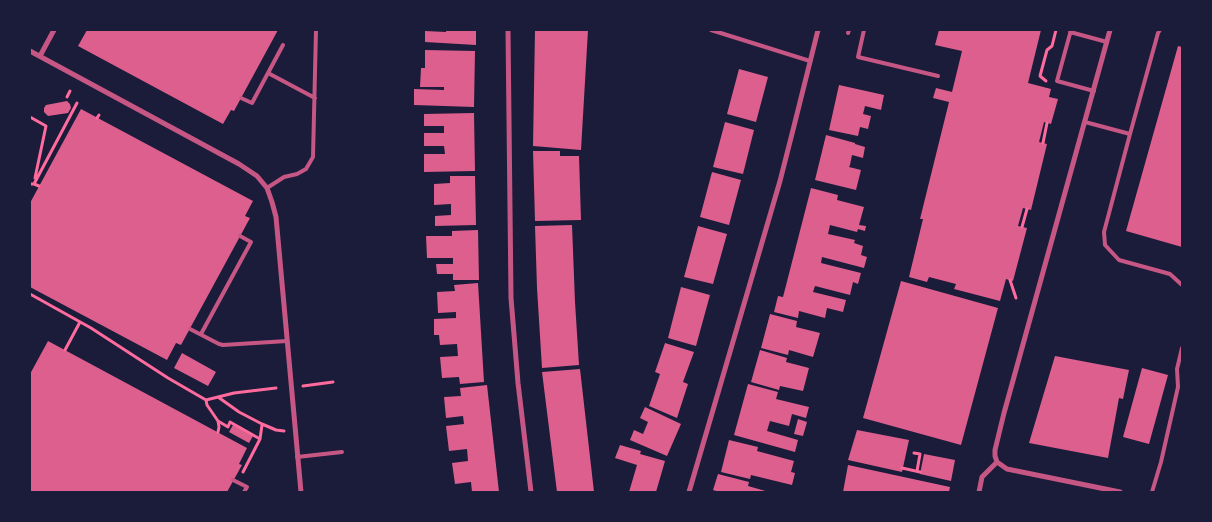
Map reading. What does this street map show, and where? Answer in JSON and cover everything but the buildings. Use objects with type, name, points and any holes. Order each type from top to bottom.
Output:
[{"type":"street","points":[[40,56],[54,30]]},
{"type":"street","points":[[508,30],[511,298],[518,383],[531,492]]},
{"type":"street","points":[[689,492],[780,181],[818,30]]},
{"type":"street","points":[[1110,30],[1004,413],[995,456],[997,462],[1007,470],[1120,492]]},
{"type":"street","points":[[30,51],[239,164],[257,176],[267,188],[276,217],[300,492]]},
{"type":"street","points":[[979,492],[982,477],[997,462]]},
{"type":"lane","points":[[267,188],[284,177],[302,172],[310,164],[313,157],[316,30]]},
{"type":"lane","points":[[711,30],[810,62]]},
{"type":"lane","points":[[864,30],[858,57],[938,76]]},
{"type":"lane","points":[[1160,30],[1104,232],[1105,245],[1120,260],[1170,274],[1182,284]]},
{"type":"lane","points":[[1094,91],[1057,80],[1070,31],[1107,42]]},
{"type":"lane","points":[[241,98],[252,103],[283,45]]},
{"type":"lane","points":[[268,73],[315,98]]},
{"type":"lane","points":[[1085,122],[1130,134]]},
{"type":"lane","points":[[200,334],[251,242],[240,236]]},
{"type":"lane","points":[[190,328],[223,345],[287,341]]},
{"type":"lane","points":[[1152,492],[1180,388],[1177,369],[1182,348]]},
{"type":"lane","points":[[297,457],[342,452]]},
{"type":"lane","points":[[236,481],[247,488],[244,492]]},
{"type":"path","points":[[67,97],[70,91]]},
{"type":"path","points":[[32,184],[77,103]]},
{"type":"path","points":[[30,117],[46,126],[32,184]]},
{"type":"path","points":[[1043,143],[1047,122]]},
{"type":"path","points":[[32,184],[39,186]]},
{"type":"path","points":[[1022,227],[1027,209]]},
{"type":"path","points":[[1010,280],[1016,298]]},
{"type":"path","points":[[30,294],[108,338],[168,378],[206,400],[234,393],[276,388]]},
{"type":"path","points":[[65,350],[80,322]]},
{"type":"path","points":[[303,386],[333,382]]},
{"type":"path","points":[[218,397],[239,412],[262,424],[276,430],[295,430]]},
{"type":"path","points":[[206,400],[207,405],[218,421],[228,427],[230,422],[260,438]]},
{"type":"path","points":[[218,421],[218,432]]},
{"type":"path","points":[[236,481],[260,438],[262,424]]},
{"type":"path","points":[[902,468],[918,471],[920,454],[914,453]]}]
